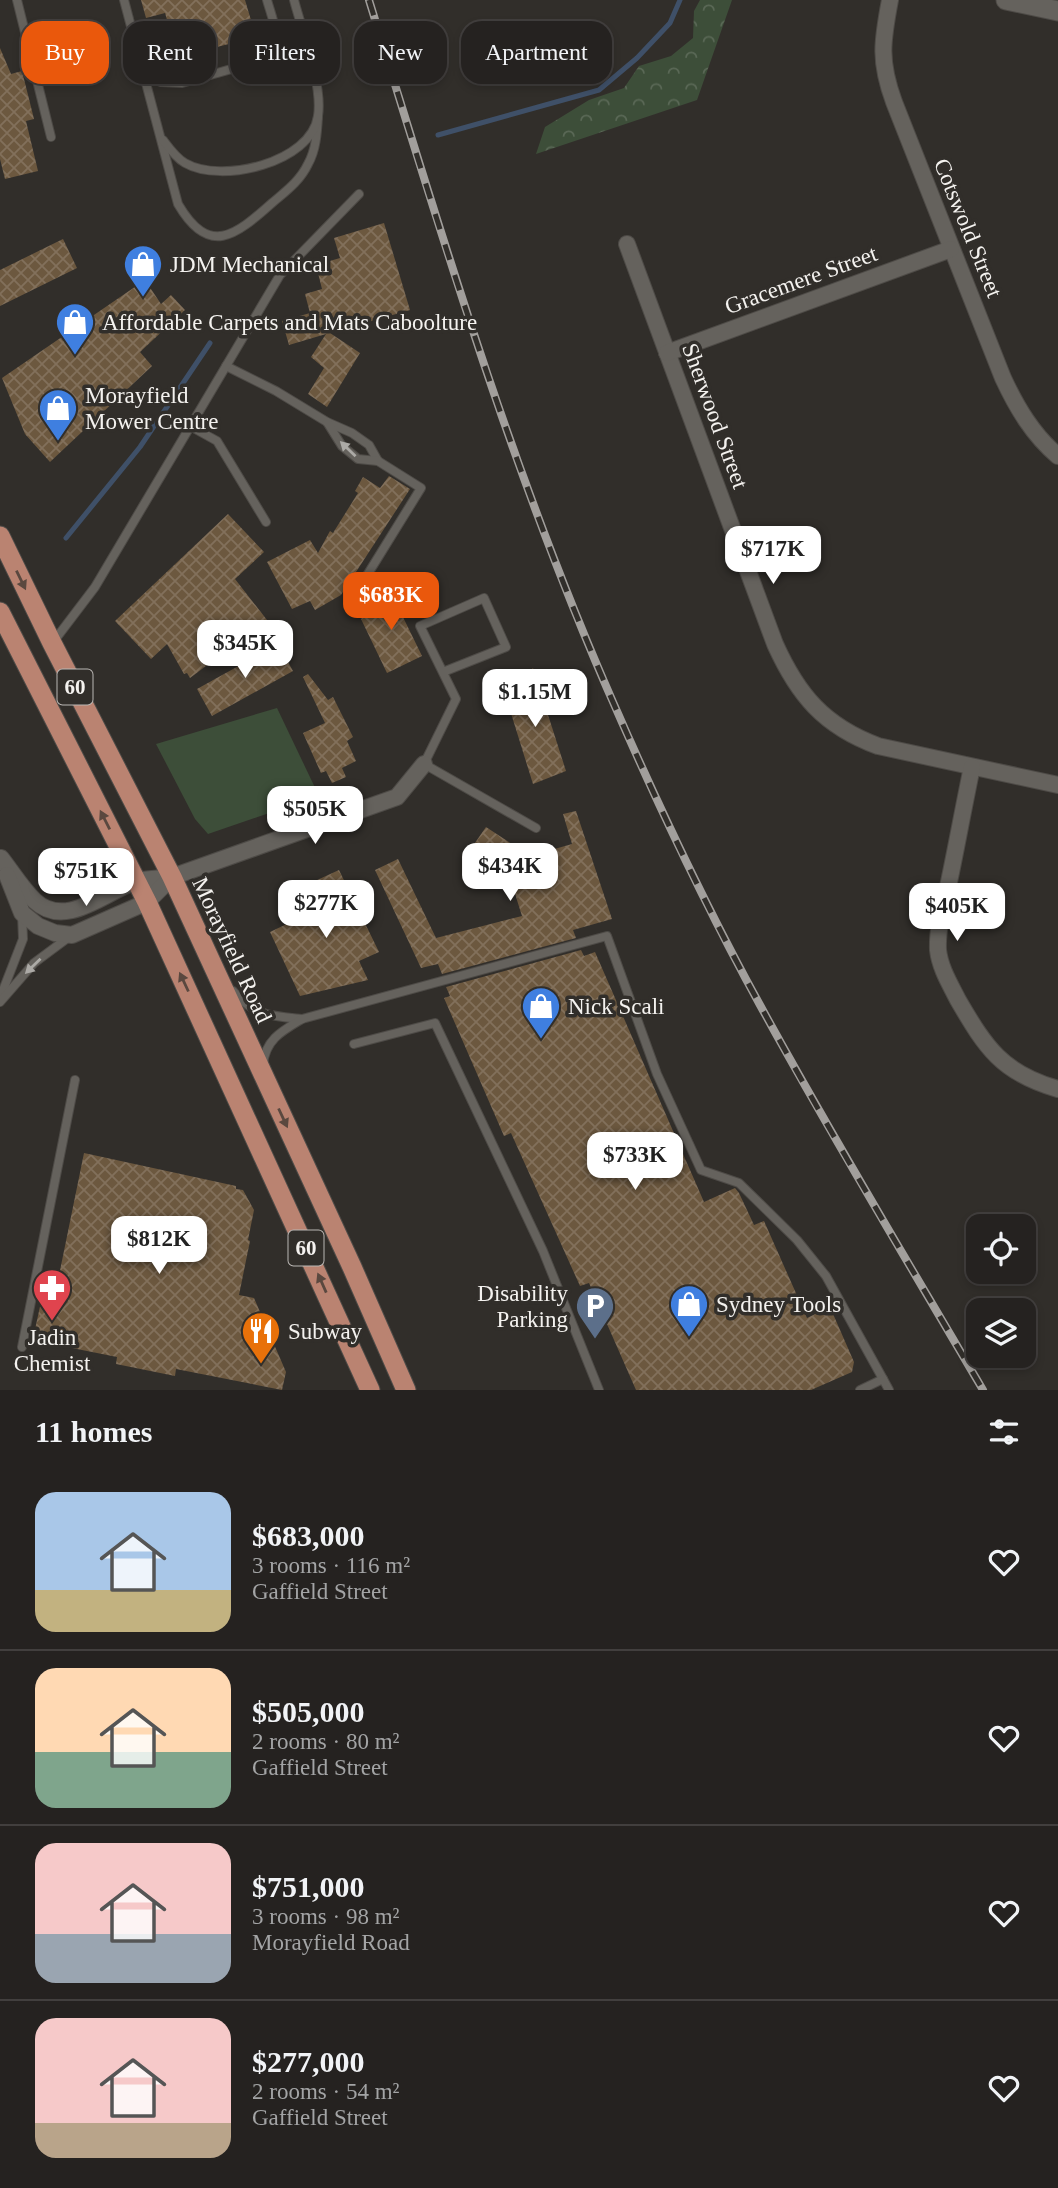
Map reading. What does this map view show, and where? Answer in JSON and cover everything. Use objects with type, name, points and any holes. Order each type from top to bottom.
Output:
[{"type":"main road","name":"Morayfield Road","points":[[0,536],[172,877],[406,1390]]},
{"type":"main road","name":"60","points":[[0,612],[147,902],[370,1390]]},
{"type":"street","name":"Cotswold Street","points":[[890,0],[883,38],[883,69],[894,102],[1012,397],[1036,434],[1058,456]]},
{"type":"street","points":[[1006,0],[1058,11]]},
{"type":"street","name":"Sherwood Street","points":[[627,244],[775,644],[804,697],[829,721],[860,740],[898,751],[1058,785]]},
{"type":"street","name":"Gracemere Street","points":[[667,353],[951,249]]},
{"type":"street","points":[[0,857],[35,901],[61,912],[75,911],[136,881],[172,877],[397,797],[424,764]]},
{"type":"street","points":[[972,767],[940,925],[938,952],[947,980],[977,1031],[997,1057],[1021,1074],[1058,1089]]},
{"type":"street","points":[[0,857],[22,913],[38,926],[55,933],[72,935],[147,902],[172,877]]},
{"type":"lane","points":[[17,0],[51,137]]},
{"type":"lane","points":[[124,0],[130,21]]},
{"type":"lane","points":[[216,73],[263,60],[272,54],[277,39],[267,0]]},
{"type":"lane","points":[[146,84],[178,204],[193,225],[207,235],[226,236],[236,232],[299,180],[310,162],[316,141],[317,85],[294,0]]},
{"type":"lane","points":[[161,138],[184,163],[195,167],[211,171],[248,168],[269,163],[290,153],[304,142],[318,117]]},
{"type":"lane","points":[[52,643],[94,587],[280,275],[359,194]]},
{"type":"lane","points":[[226,366],[352,433],[369,445],[378,461]]},
{"type":"lane","points":[[327,422],[342,446],[358,459],[378,461],[421,488],[361,585]]},
{"type":"lane","points":[[190,426],[217,441],[266,522]]},
{"type":"lane","points":[[443,672],[506,647],[484,598],[420,626],[456,699],[424,764],[536,828]]},
{"type":"lane","points":[[0,1000],[23,939],[22,913]]},
{"type":"lane","points":[[0,1000],[34,963],[72,935]]},
{"type":"lane","points":[[262,1072],[268,1045],[278,1033],[302,1019],[607,936],[657,1074],[701,1170],[739,1184],[797,1240],[826,1276],[889,1390]]},
{"type":"lane","points":[[215,970],[242,1002],[255,1011],[302,1019]]},
{"type":"lane","points":[[354,1044],[435,1023],[543,1251],[599,1390]]},
{"type":"lane","points":[[22,1347],[75,1080]]},
{"type":"lane","points":[[860,1390],[883,1379]]},
{"type":"green space","points":[[700,0],[732,0],[697,100],[536,154],[545,127],[589,100],[624,88],[639,66],[671,56],[693,38],[694,11]]},
{"type":"green space","points":[[277,708],[319,796],[208,834],[195,819],[156,744]]},
{"type":"building","points":[[141,0],[245,0],[251,21],[230,21],[230,44],[216,47],[216,21],[167,21],[165,13],[146,18]]},
{"type":"building","points":[[0,48],[11,74],[21,71],[21,84],[25,84],[34,119],[26,121],[38,171],[5,179],[0,159]]},
{"type":"building","points":[[384,223],[410,310],[330,333],[360,353],[327,407],[308,394],[324,368],[311,357],[326,334],[289,345],[282,321],[310,313],[305,294],[322,289],[316,265],[340,258],[334,238]]},
{"type":"building","points":[[63,239],[77,268],[0,306],[0,270]]},
{"type":"building","points":[[145,280],[161,304],[171,295],[185,310],[140,352],[152,366],[50,462],[25,434],[2,378]]},
{"type":"building","points":[[389,476],[410,489],[341,595],[315,610],[310,601],[292,609],[267,562],[310,540],[318,553],[330,531],[333,533],[358,493],[355,491],[363,477],[380,488]]},
{"type":"building","points":[[228,514],[264,552],[235,579],[267,620],[190,678],[187,673],[184,674],[167,644],[151,659],[115,621]]},
{"type":"building","points":[[394,587],[397,594],[401,592],[410,609],[401,613],[422,656],[387,673],[361,619]]},
{"type":"building","points":[[278,644],[293,671],[212,716],[197,689]]},
{"type":"building","points":[[533,668],[566,771],[533,784],[505,694]]},
{"type":"building","points":[[308,674],[328,700],[333,697],[353,737],[347,741],[356,761],[342,768],[346,777],[332,783],[326,771],[321,773],[303,733],[325,723],[303,677]]},
{"type":"building","points":[[576,811],[612,919],[573,930],[576,938],[442,974],[438,964],[421,968],[375,870],[398,859],[436,938],[522,916],[510,878],[470,850],[486,827],[530,856],[572,844],[563,814]]},
{"type":"building","points":[[339,870],[379,952],[359,961],[368,980],[300,996],[270,932],[314,911],[304,886]]},
{"type":"building","points":[[581,950],[584,956],[595,952],[704,1202],[735,1188],[754,1225],[764,1221],[807,1318],[830,1307],[854,1362],[852,1372],[811,1390],[636,1390],[589,1283],[580,1286],[511,1133],[504,1136],[444,998],[450,996],[446,987]]},
{"type":"building","points":[[84,1153],[236,1186],[236,1189],[243,1190],[254,1210],[239,1295],[254,1298],[286,1372],[282,1390],[176,1369],[175,1376],[116,1364],[117,1357],[37,1341],[34,1334],[44,1288],[56,1290]]},
{"type":"waterway","points":[[438,135],[599,90],[637,58],[670,23],[680,0]]},
{"type":"waterway","points":[[66,538],[140,447],[210,343]]},
{"type":"railway","points":[[369,0],[452,266],[511,443],[577,616],[630,741],[702,893],[760,1005],[983,1390]]},
{"type":"place","name":"JDM Mechanical","points":[[143,298]]},
{"type":"place","name":"Affordable Carpets and Mats Caboolture","points":[[75,356]]},
{"type":"place","name":"Morayfield Mower Centre","points":[[58,442]]},
{"type":"place","name":"Nick Scali","points":[[541,1040]]},
{"type":"place","name":"Jadin Chemist","points":[[52,1322]]},
{"type":"place","name":"Sydney Tools","points":[[689,1338]]},
{"type":"place","name":"Disability Parking","points":[[595,1340]]},
{"type":"place","name":"Subway","points":[[261,1365]]}]
